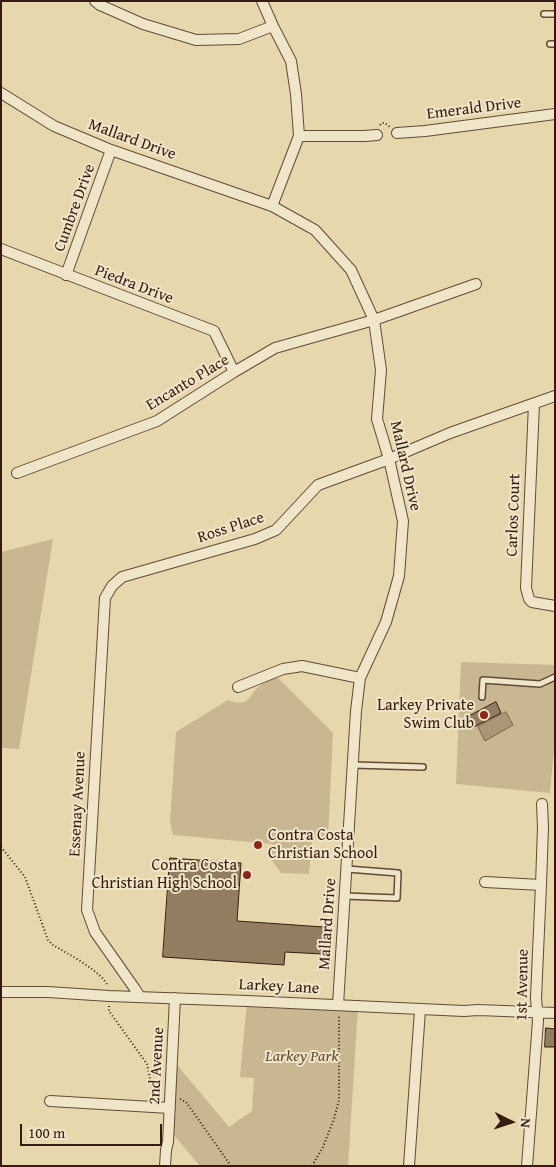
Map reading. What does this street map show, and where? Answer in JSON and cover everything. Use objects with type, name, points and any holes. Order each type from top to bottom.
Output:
[{"type":"street","points":[[95,1],[143,24],[196,40],[239,39],[273,26]]},
{"type":"street","points":[[262,1],[291,61],[299,136],[272,206]]},
{"type":"street","name":"Mallard Drive","points":[[1,93],[54,126],[111,150],[272,206],[315,230],[351,270],[374,320],[381,370],[377,419],[389,459],[402,522],[399,576],[386,622],[360,678],[356,712],[338,1010]]},
{"type":"street","name":"Emerald Drive","points":[[397,133],[555,114]]},
{"type":"street","points":[[299,136],[365,136],[377,134]]},
{"type":"street","name":"Cumbre Drive","points":[[66,275],[111,150]]},
{"type":"street","name":"Piedra Drive","points":[[1,250],[214,331],[234,372]]},
{"type":"street","name":"Encanto Place","points":[[17,473],[157,421],[275,348],[374,320],[476,284]]},
{"type":"street","name":"Ross Place","points":[[105,598],[112,586],[122,577],[255,539],[276,530],[318,485],[389,459],[450,433],[555,396]]},
{"type":"street","name":"Carlos Court","points":[[534,404],[526,588],[529,599],[532,602],[555,606]]},
{"type":"street","name":"Essenay Avenue","points":[[105,598],[87,910],[95,932],[140,997]]},
{"type":"street","points":[[238,687],[283,669],[302,666],[360,678]]},
{"type":"street","name":"1st Avenue","points":[[527,1166],[538,1021],[536,998],[543,827],[542,804]]},
{"type":"street","points":[[485,882],[541,885]]},
{"type":"street","name":"Larkey Lane","points":[[1,992],[48,992],[175,998],[338,1010],[464,1012],[478,1010],[555,1013]]},
{"type":"street","name":"2nd Avenue","points":[[165,1166],[168,1142],[175,998]]},
{"type":"street","points":[[409,1166],[420,1010]]},
{"type":"street","points":[[50,1101],[170,1103]]},
{"type":"lane","points":[[544,14],[555,14]]},
{"type":"lane","points":[[482,697],[483,680],[540,684],[555,678]]},
{"type":"lane","points":[[353,765],[423,767]]},
{"type":"lane","points":[[345,896],[397,898],[398,873],[346,869]]},
{"type":"path","points":[[377,134],[382,123],[397,133]]},
{"type":"path","points":[[1,846],[25,877],[48,940],[96,972],[107,983],[109,989],[109,1012],[147,1064],[152,1088],[160,1098],[170,1103],[182,1099],[186,1102],[231,1166]]},
{"type":"path","points":[[312,1166],[323,1147],[340,1100],[338,1010]]},
{"type":"green space","points":[[53,539],[19,749],[1,748],[1,552]]},
{"type":"green space","points":[[461,662],[555,665],[555,737],[550,793],[456,784]]},
{"type":"green space","points":[[277,677],[333,733],[328,837],[325,840],[312,839],[309,874],[281,873],[271,859],[272,844],[173,835],[170,822],[176,732],[228,700],[241,703],[246,701],[262,684]]},
{"type":"green space","name":"Larkey Park","points":[[247,1001],[358,1006],[348,1166],[200,1166],[169,1129],[172,1059],[229,1127],[252,1111],[254,1078],[240,1077]]},
{"type":"shaded area","points":[[506,712],[513,725],[485,741],[478,727]]},
{"type":"building","name":"Larkey Private Swim Club","points":[[496,702],[501,713],[472,728],[466,718]]},
{"type":"building","points":[[170,858],[241,863],[237,921],[324,927],[322,954],[285,952],[284,965],[163,957]]},
{"type":"building","points":[[546,1028],[555,1029],[555,1047],[545,1047]]},
{"type":"place","name":"Larkey Private Swim Club","points":[[484,715]]},
{"type":"place","name":"Contra Costa Christian School","points":[[258,845]]},
{"type":"place","name":"Contra Costa Christian High School","points":[[247,875]]}]
